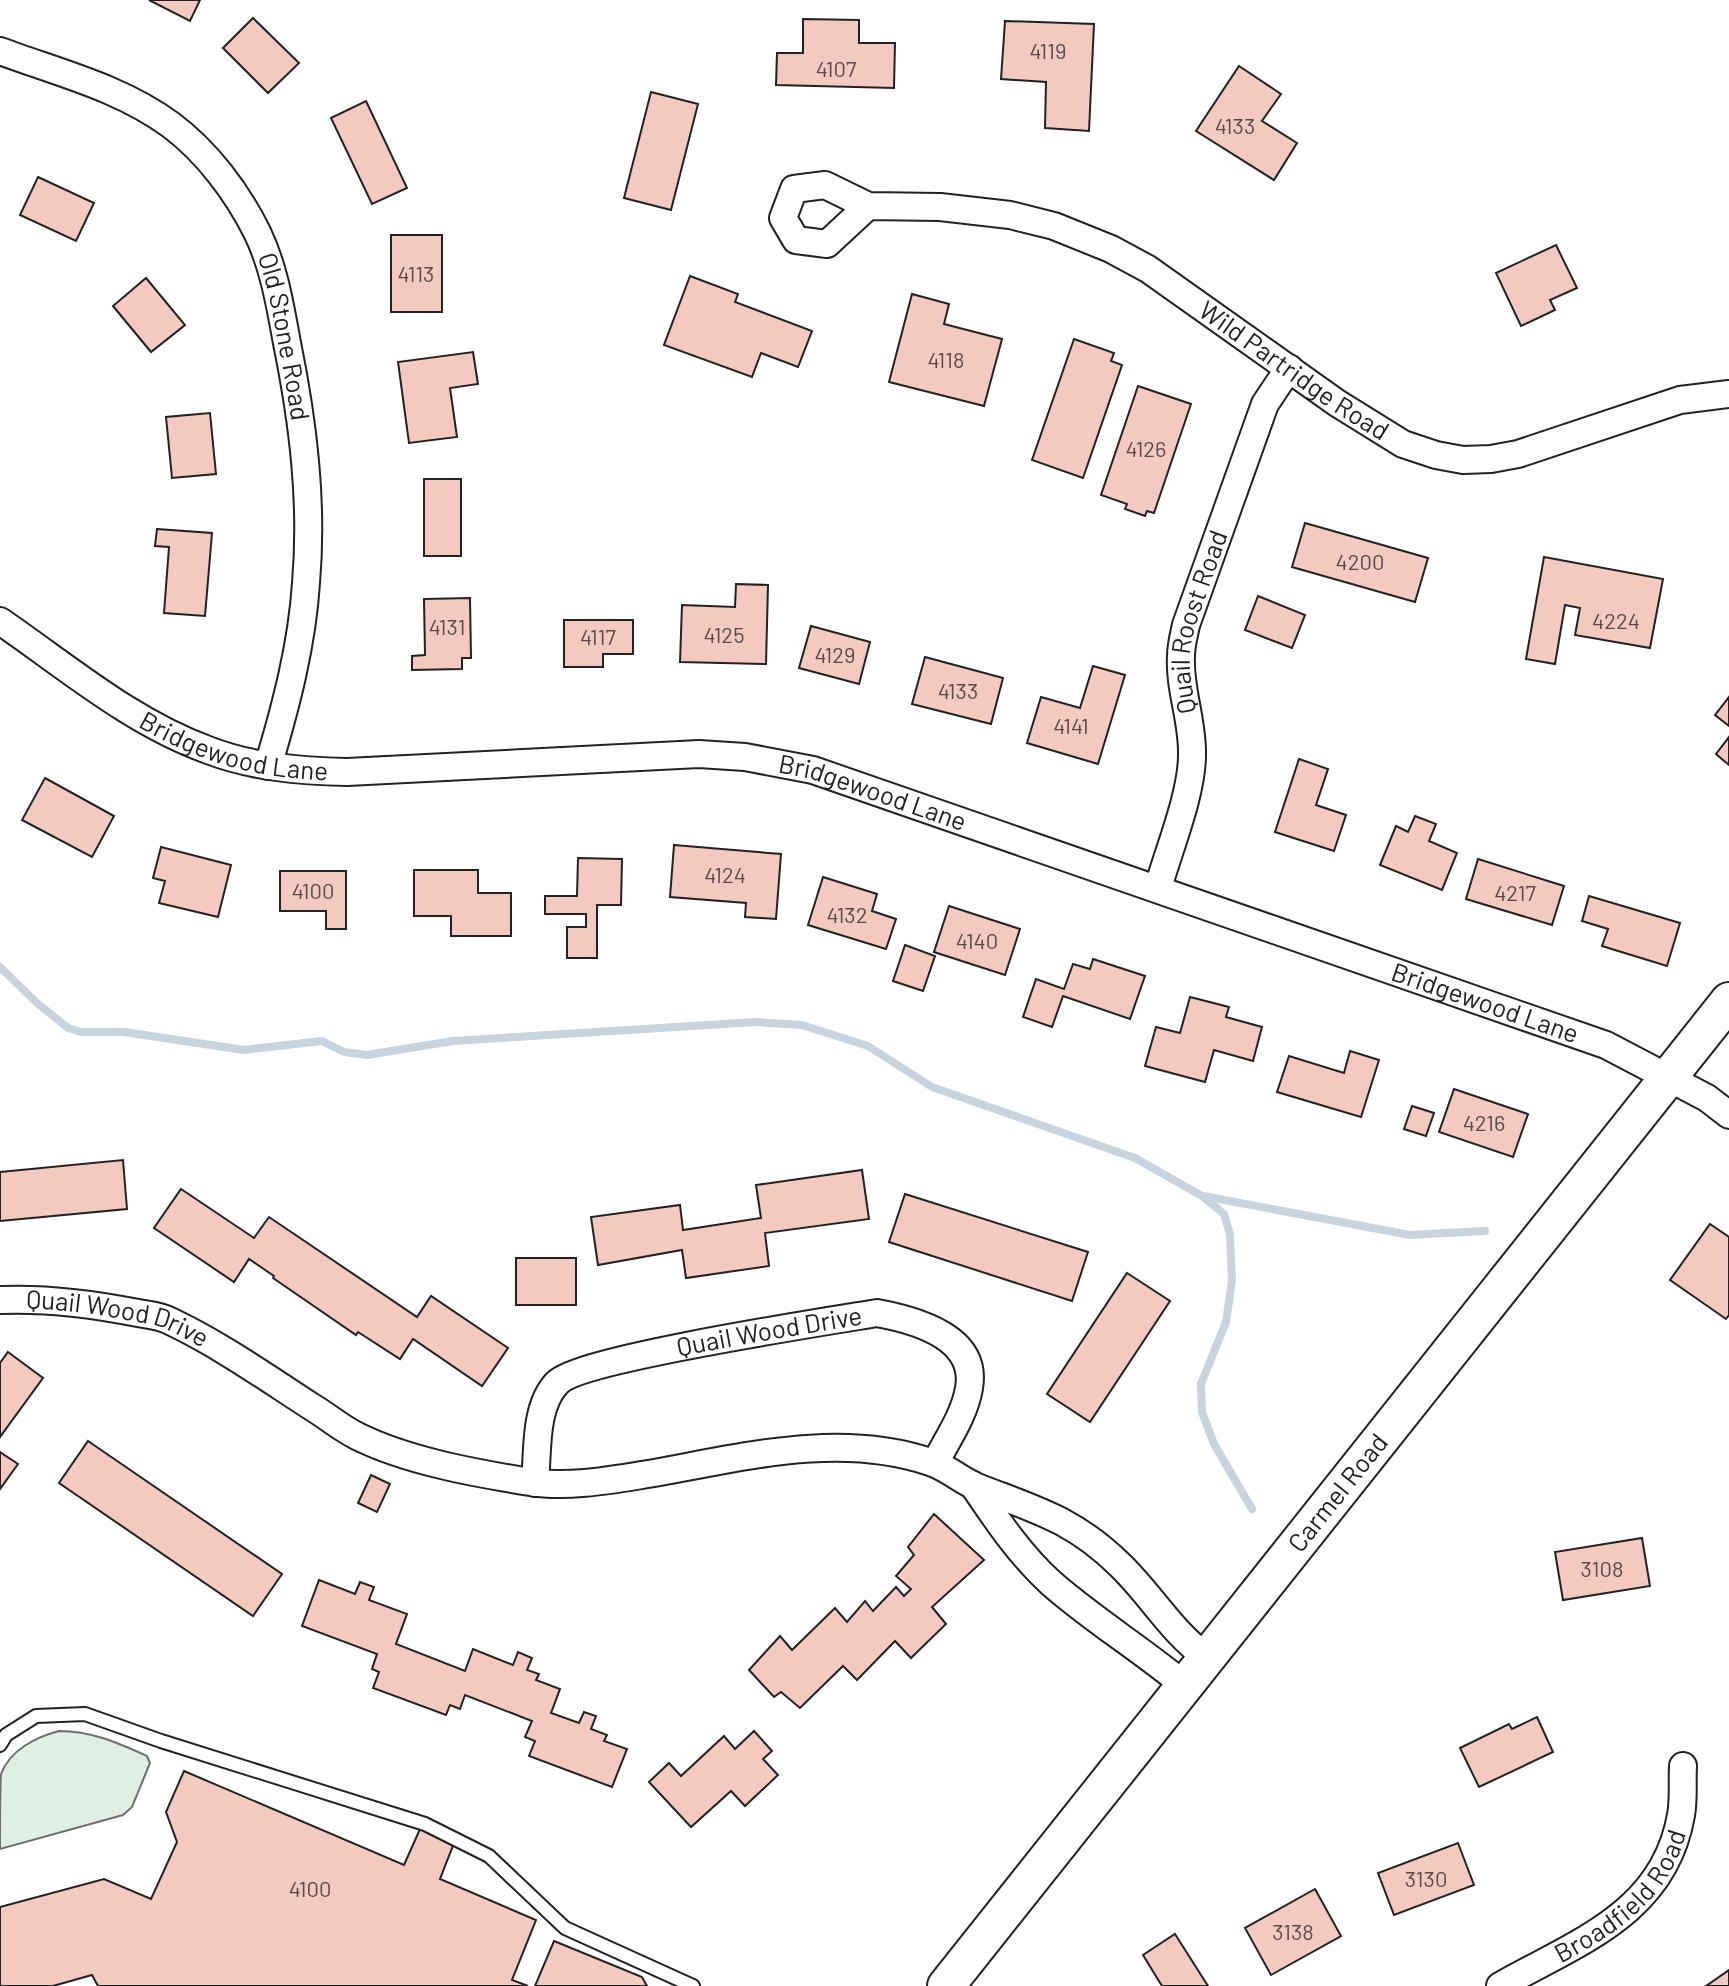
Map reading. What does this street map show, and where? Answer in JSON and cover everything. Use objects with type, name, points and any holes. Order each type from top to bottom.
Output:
[{"type":"main road","name":"Carmel Road","points":[[946,1986],[1729,1001]]},
{"type":"street","name":"Old Stone Road","points":[[0,51],[130,98],[173,126],[222,176],[242,205],[258,235],[276,283],[298,397],[305,450],[309,531],[299,637],[283,717],[268,766]]},
{"type":"street","name":"Wild Partridge Road","points":[[868,206],[940,207],[1010,215],[1054,226],[1111,249],[1148,269],[1403,444],[1436,455],[1463,460],[1518,454],[1680,400],[1729,394]]},
{"type":"street","name":"Quail Roost Road","points":[[1158,888],[1190,777],[1190,714],[1183,687],[1181,656],[1186,625],[1265,404],[1289,368]]},
{"type":"street","name":"Bridgewood Lane","points":[[0,621],[134,715],[165,732],[210,751],[268,766],[347,772],[685,754],[745,757],[813,770],[1606,1045],[1707,1098],[1729,1115]]},
{"type":"street","name":"Quail Wood Drive","points":[[0,1300],[56,1301],[168,1319],[255,1370],[357,1436],[450,1466],[535,1483],[603,1481],[790,1450],[841,1447],[885,1451],[935,1463],[973,1485],[1033,1507],[1097,1543],[1124,1569],[1182,1639],[1206,1657]]},
{"type":"street","name":"Quail Wood Drive","points":[[535,1483],[543,1406],[554,1386],[565,1376],[613,1362],[877,1313],[905,1318],[949,1337],[968,1368],[970,1387],[935,1463]]},
{"type":"street","name":"Quail Wood Drive","points":[[973,1485],[1001,1526],[1047,1580],[1184,1685]]},
{"type":"street","name":"Broadfield Road","points":[[1500,1986],[1618,1919],[1646,1894],[1672,1851],[1682,1814],[1683,1766]]},
{"type":"lane","points":[[0,1745],[6,1735],[36,1716],[85,1714],[425,1824],[489,1856],[565,1928],[693,1986]]},
{"type":"green space","points":[[59,1731],[94,1735],[147,1756],[150,1763],[132,1807],[123,1815],[0,1849],[1,1774],[5,1766],[17,1751]]},
{"type":"building","points":[[149,0],[200,0],[190,21]]},
{"type":"building","points":[[253,18],[299,63],[268,93],[223,48]]},
{"type":"building","points":[[803,19],[859,20],[859,43],[895,43],[894,88],[776,85],[777,53],[803,53]]},
{"type":"building","points":[[1005,21],[1094,24],[1089,131],[1045,128],[1046,82],[1001,79]]},
{"type":"building","points":[[1239,66],[1281,94],[1262,121],[1297,143],[1274,180],[1196,131]]},
{"type":"building","points":[[651,92],[698,104],[671,210],[624,198]]},
{"type":"building","points":[[366,101],[407,188],[372,204],[331,118]]},
{"type":"building","points":[[38,177],[94,203],[76,241],[20,215]]},
{"type":"building","points":[[391,235],[442,235],[442,312],[391,312]]},
{"type":"building","points":[[1556,245],[1577,288],[1550,300],[1555,310],[1521,326],[1496,273]]},
{"type":"building","points":[[690,276],[738,294],[735,302],[812,331],[798,367],[761,353],[752,377],[664,345]]},
{"type":"building","points":[[146,278],[185,325],[151,352],[113,306]]},
{"type":"building","points":[[912,294],[949,304],[944,324],[1002,339],[984,406],[889,382]]},
{"type":"building","points":[[1074,339],[1114,353],[1111,361],[1122,365],[1083,478],[1032,460]]},
{"type":"building","points":[[473,352],[478,384],[450,388],[457,437],[409,443],[398,362]]},
{"type":"building","points":[[1138,386],[1191,404],[1154,513],[1147,511],[1145,516],[1125,509],[1127,504],[1101,495]]},
{"type":"building","points":[[210,413],[216,474],[172,478],[166,417]]},
{"type":"building","points":[[424,479],[461,479],[461,556],[424,556]]},
{"type":"building","points":[[1305,523],[1428,558],[1415,602],[1292,567]]},
{"type":"building","points":[[157,529],[212,533],[205,616],[164,613],[169,547],[155,546]]},
{"type":"building","points":[[1544,557],[1663,579],[1650,648],[1575,635],[1580,608],[1565,605],[1555,664],[1526,659]]},
{"type":"building","points":[[736,584],[768,585],[766,664],[680,662],[682,605],[735,607]]},
{"type":"building","points":[[1258,596],[1305,615],[1292,648],[1245,630]]},
{"type":"building","points":[[470,598],[471,658],[462,658],[462,669],[412,670],[412,656],[425,655],[424,599]]},
{"type":"building","points":[[564,620],[633,620],[633,654],[603,654],[603,667],[564,667]]},
{"type":"building","points":[[811,626],[870,642],[859,684],[799,668]]},
{"type":"building","points":[[925,657],[1003,678],[991,724],[912,704]]},
{"type":"building","points":[[1093,666],[1125,675],[1098,764],[1027,743],[1041,697],[1080,708]]},
{"type":"building","points":[[1729,697],[1729,726],[1715,715]]},
{"type":"building","points":[[1729,737],[1729,765],[1716,754]]},
{"type":"building","points":[[1299,759],[1328,769],[1316,805],[1346,815],[1334,851],[1275,832]]},
{"type":"building","points":[[45,778],[114,816],[92,857],[22,820]]},
{"type":"building","points":[[1415,816],[1436,824],[1429,841],[1457,853],[1442,890],[1380,865],[1396,826],[1408,832]]},
{"type":"building","points":[[674,845],[781,854],[776,919],[745,917],[746,903],[670,897]]},
{"type":"building","points":[[161,847],[231,865],[218,917],[159,903],[165,881],[153,878]]},
{"type":"building","points":[[578,858],[622,859],[621,905],[597,905],[597,958],[567,958],[567,927],[586,927],[586,914],[545,914],[545,896],[577,896]]},
{"type":"building","points":[[1478,859],[1564,886],[1552,925],[1466,899]]},
{"type":"building","points":[[414,870],[478,870],[478,893],[511,893],[511,936],[451,936],[451,916],[414,916]]},
{"type":"building","points":[[280,871],[346,871],[346,929],[326,929],[326,911],[280,911]]},
{"type":"building","points":[[823,877],[877,894],[872,911],[896,919],[886,949],[808,925]]},
{"type":"building","points":[[1589,896],[1680,923],[1667,966],[1602,946],[1608,929],[1582,921]]},
{"type":"building","points":[[949,906],[1020,929],[1005,975],[934,952]]},
{"type":"building","points":[[905,945],[935,956],[923,991],[893,981]]},
{"type":"building","points":[[1093,959],[1145,976],[1130,1019],[1063,996],[1052,1027],[1023,1017],[1036,979],[1064,989],[1073,964],[1090,969]]},
{"type":"building","points":[[1190,997],[1229,1007],[1226,1017],[1262,1027],[1253,1061],[1214,1050],[1205,1082],[1145,1066],[1156,1027],[1180,1033]]},
{"type":"building","points":[[1350,1051],[1379,1060],[1361,1117],[1277,1092],[1289,1056],[1344,1073]]},
{"type":"building","points":[[1454,1089],[1528,1114],[1513,1157],[1439,1132]]},
{"type":"building","points":[[1412,1106],[1434,1113],[1426,1136],[1404,1129]]},
{"type":"building","points":[[123,1160],[127,1209],[0,1221],[0,1172]]},
{"type":"building","points":[[862,1170],[869,1219],[765,1233],[769,1266],[686,1278],[682,1250],[598,1265],[591,1217],[680,1205],[683,1230],[761,1218],[756,1185]]},
{"type":"building","points":[[181,1189],[254,1238],[269,1217],[417,1317],[431,1296],[508,1348],[482,1386],[413,1339],[400,1359],[358,1332],[356,1335],[249,1259],[234,1282],[154,1228]]},
{"type":"building","points":[[905,1194],[1088,1252],[1072,1301],[889,1242]]},
{"type":"building","points":[[1710,1224],[1729,1237],[1729,1315],[1726,1319],[1670,1280]]},
{"type":"building","points":[[516,1258],[576,1258],[576,1305],[516,1305]]},
{"type":"building","points":[[1127,1273],[1170,1301],[1090,1422],[1047,1394]]},
{"type":"building","points":[[8,1352],[43,1378],[0,1437],[0,1363]]},
{"type":"building","points":[[88,1441],[282,1574],[253,1616],[59,1483]]},
{"type":"building","points":[[0,1452],[18,1464],[0,1489]]},
{"type":"building","points":[[371,1475],[390,1484],[377,1512],[358,1503]]},
{"type":"building","points":[[934,1514],[984,1560],[932,1607],[946,1624],[911,1658],[895,1641],[857,1680],[843,1666],[800,1708],[781,1692],[774,1697],[749,1670],[780,1636],[792,1650],[835,1608],[847,1622],[865,1601],[873,1611],[896,1587],[904,1596],[911,1589],[896,1576],[914,1555],[908,1547]]},
{"type":"building","points":[[1642,1538],[1650,1586],[1563,1600],[1555,1552]]},
{"type":"building","points":[[319,1580],[355,1594],[360,1582],[374,1587],[369,1600],[407,1614],[396,1644],[465,1671],[473,1649],[513,1665],[518,1652],[532,1658],[527,1670],[539,1674],[536,1680],[560,1689],[551,1713],[579,1723],[584,1712],[596,1716],[591,1729],[607,1735],[604,1741],[627,1749],[612,1787],[529,1756],[535,1741],[525,1737],[532,1721],[465,1695],[460,1709],[450,1705],[446,1715],[373,1688],[379,1672],[372,1669],[377,1654],[302,1626]]},
{"type":"building","points":[[1537,1717],[1553,1752],[1479,1787],[1460,1748],[1509,1724],[1512,1729]]},
{"type":"building","points":[[754,1731],[772,1751],[763,1759],[778,1775],[745,1806],[731,1791],[691,1827],[649,1782],[669,1763],[681,1776],[724,1736],[735,1749]]},
{"type":"building","points":[[184,1771],[404,1865],[420,1829],[454,1843],[440,1879],[536,1920],[512,1980],[528,1986],[98,1986],[92,1975],[53,1986],[0,1986],[0,1907],[104,1879],[151,1899],[177,1842],[166,1812]]},
{"type":"building","points":[[1458,1843],[1474,1885],[1394,1915],[1378,1873]]},
{"type":"building","points":[[1315,1889],[1341,1936],[1271,1975],[1245,1928]]},
{"type":"building","points":[[1175,1934],[1208,1986],[1162,1986],[1143,1955]]},
{"type":"building","points":[[554,1941],[642,1977],[647,1986],[535,1986]]},
{"type":"building","points":[[1729,1970],[1729,1986],[1706,1986]]},
{"type":"waterway","points":[[0,967],[68,1028],[81,1032],[124,1032],[244,1050],[322,1041],[344,1052],[367,1055],[453,1041],[756,1022],[802,1025],[868,1046],[932,1087],[1135,1158],[1202,1196],[1224,1214],[1230,1234],[1232,1281],[1226,1322],[1201,1384],[1202,1412],[1214,1444],[1252,1509]]},
{"type":"waterway","points":[[1203,1196],[1410,1235],[1485,1231]]}]
